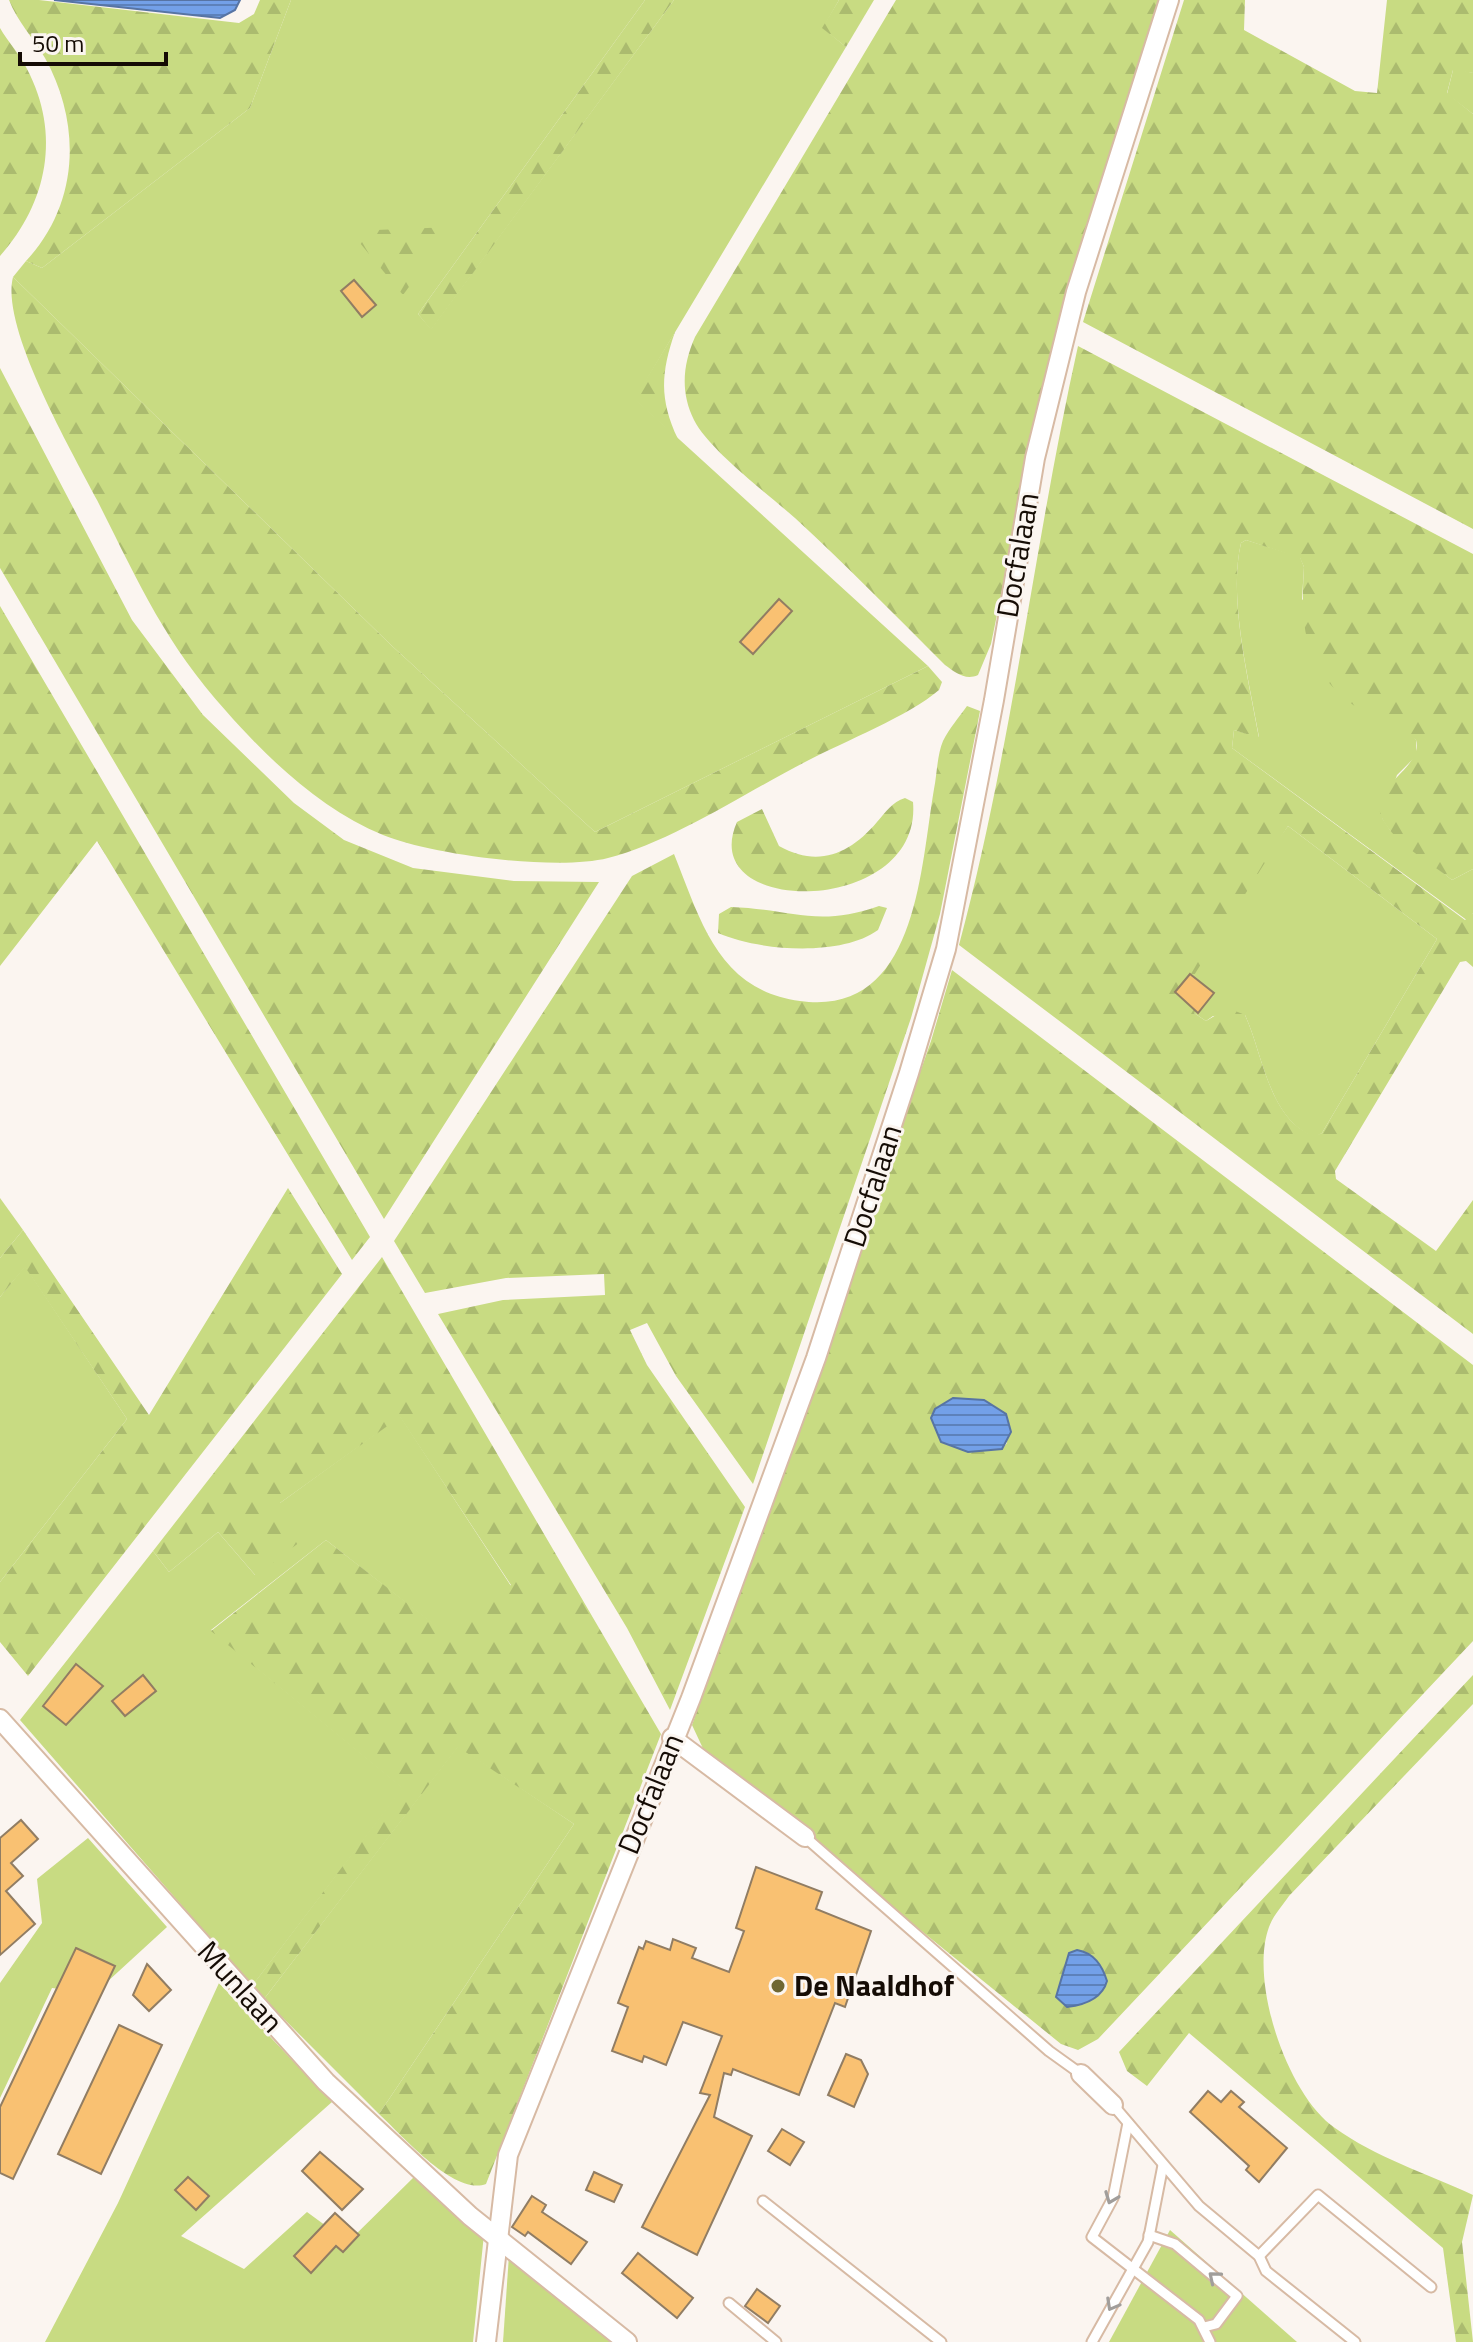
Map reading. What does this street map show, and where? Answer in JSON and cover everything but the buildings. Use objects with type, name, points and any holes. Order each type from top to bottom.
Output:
[{"type":"street","name":"Docfalaan","points":[[486,2342],[508,2155],[672,1738],[691,1698],[816,1358],[946,949],[1035,458],[1076,292],[1169,0]]},
{"type":"street","name":"Munlaan","points":[[0,1719],[326,2082],[497,2238],[627,2342]]},
{"type":"street","points":[[672,1738],[805,1837]]},
{"type":"street","points":[[1081,2074],[1113,2105]]},
{"type":"lane","points":[[805,1837],[1049,2051],[1081,2074]]},
{"type":"lane","points":[[1113,2105],[1199,2206],[1259,2256],[1266,2271],[1355,2342]]},
{"type":"lane","points":[[1128,2123],[1113,2198],[1092,2237],[1204,2327],[1210,2342]]},
{"type":"lane","points":[[1092,2342],[1149,2235],[1163,2165]]},
{"type":"lane","points":[[1259,2256],[1318,2195],[1431,2287]]},
{"type":"lane","points":[[763,2201],[941,2342]]},
{"type":"lane","points":[[1149,2235],[1175,2244],[1237,2296],[1216,2324],[1204,2327]]},
{"type":"lane","points":[[729,2303],[776,2342]]},
{"type":"green space","points":[[9,0],[39,0],[239,23],[254,14],[260,0],[291,0],[250,108],[42,268],[26,261],[44,239],[57,215],[69,163],[69,137],[57,84],[45,58]]},
{"type":"green space","points":[[291,0],[645,0],[418,314],[431,329],[674,0],[839,0],[823,28],[846,47],[635,399],[928,666],[595,832],[391,645],[13,277],[26,261],[42,268],[250,108]]},
{"type":"green space","points":[[645,0],[674,0],[431,330],[418,314]]},
{"type":"green space","points":[[839,0],[874,0],[846,47],[822,28]]},
{"type":"green space","points":[[896,0],[1159,0],[1050,356],[991,644],[978,675],[973,677],[960,675],[945,665],[795,518],[712,445],[694,420],[685,389],[688,357],[695,337]]},
{"type":"green space","points":[[1184,0],[1245,0],[1244,30],[1355,91],[1377,93],[1387,0],[1473,0],[1473,73],[1453,70],[1447,93],[1473,114],[1473,529],[1083,322]]},
{"type":"green space","points":[[0,28],[24,64],[38,93],[46,142],[39,190],[16,235],[0,256]]},
{"type":"green space","points":[[1453,70],[1473,73],[1473,114],[1447,94]]},
{"type":"green space","points":[[453,227],[403,295],[350,231]]},
{"type":"green space","points":[[13,277],[391,645],[595,832],[928,666],[942,682],[939,690],[894,719],[807,761],[684,828],[608,858],[558,863],[495,859],[431,849],[383,835],[318,798],[278,765],[185,660],[139,584],[41,390],[17,327],[12,299]]},
{"type":"green space","points":[[675,332],[664,386],[668,411],[678,439],[634,399]]},
{"type":"green space","points":[[1078,346],[1473,554],[1473,869],[1452,880],[1406,846],[1384,822],[1380,810],[1381,799],[1411,761],[1416,751],[1416,740],[1362,711],[1343,697],[1317,666],[1305,631],[1304,567],[1300,558],[1246,540],[1241,543],[1238,565],[1238,614],[1259,738],[1234,730],[1232,748],[1465,920],[1473,913],[1473,967],[1466,961],[1460,962],[1335,1171],[1336,1179],[1436,1251],[1473,1200],[1473,1334],[959,945],[994,797]],"holes":[[[1288,826],[1437,939],[1322,1133],[1315,1136],[1300,1128],[1277,1101],[1245,1015],[1228,1008],[1206,1021],[1194,1013],[1207,991],[1191,980]]]},
{"type":"green space","points":[[0,368],[132,620],[203,715],[294,803],[344,840],[413,868],[514,881],[599,882],[384,1219],[0,568]]},
{"type":"green space","points":[[1246,540],[1300,557],[1304,567],[1302,599],[1416,740],[1416,756],[1397,775],[1382,818],[1390,830],[1452,880],[1473,869],[1473,913],[1468,921],[1232,748],[1234,730],[1259,737],[1238,614],[1238,565],[1241,543]]},
{"type":"green space","points":[[0,606],[370,1237],[352,1260],[97,841],[0,966]]},
{"type":"green space","points":[[967,706],[980,711],[940,914],[911,1018],[753,1484],[676,1376],[647,1323],[630,1330],[647,1365],[745,1507],[670,1710],[627,1628],[438,1314],[503,1300],[605,1295],[604,1274],[506,1278],[425,1293],[394,1241],[632,876],[674,854],[716,948],[731,967],[750,983],[772,994],[800,1001],[839,1000],[868,986],[890,963],[906,932],[924,859],[941,747]]},
{"type":"green space","points":[[905,798],[913,802],[907,840],[884,867],[850,884],[813,891],[776,888],[748,876],[733,854],[737,822],[762,809],[779,846],[793,853],[820,857],[856,842],[893,805]]},
{"type":"green space","points":[[1288,826],[1437,939],[1322,1133],[1315,1137],[1300,1129],[1277,1102],[1245,1015],[1213,1016],[1206,1021],[1167,995]]},
{"type":"green space","points":[[879,906],[887,908],[878,930],[862,939],[822,948],[755,944],[718,933],[719,914],[731,907],[821,917]]},
{"type":"green space","points":[[952,970],[1473,1365],[1473,1641],[1098,2039],[1078,2050],[1061,2044],[707,1757],[692,1725],[931,1041]],"holes":[[[953,1398],[984,1400],[1007,1443],[1002,1449],[968,1452]]]},
{"type":"green space","points":[[288,1188],[342,1274],[28,1676],[0,1642],[0,1582],[127,1419],[25,1267],[0,1297],[0,1258],[23,1230],[149,1415]]},
{"type":"green space","points":[[0,1198],[23,1230],[0,1258]]},
{"type":"green space","points":[[382,1257],[661,1734],[486,2184],[473,2185],[444,2173],[379,2114],[574,1824],[458,1747],[264,1999],[252,1986],[402,1788],[211,1631],[326,1540],[447,1634],[511,1585],[400,1417],[280,1503],[305,1538],[256,1576],[218,1532],[169,1572],[153,1551]]},
{"type":"green space","points":[[25,1266],[127,1419],[0,1582],[0,1297]]},
{"type":"green space","points":[[400,1416],[511,1586],[447,1635],[326,1540],[211,1630],[403,1788],[252,1986],[20,1720],[153,1551],[169,1572],[218,1532],[255,1575],[280,1503]]},
{"type":"green space","points":[[1473,1675],[1473,1704],[1289,1896],[1269,1927],[1264,1950],[1268,2006],[1276,2035],[1302,2090],[1318,2112],[1335,2128],[1367,2148],[1473,2195],[1462,2242],[1473,2342],[1456,2342],[1443,2248],[1189,2033],[1147,2086],[1127,2071],[1119,2052]]},
{"type":"green space","points":[[458,1746],[574,1824],[379,2114],[264,1999]]},
{"type":"green space","points":[[88,1838],[167,1927],[95,1993],[52,1988],[0,2098],[0,1983],[42,1923],[37,1879]]},
{"type":"green space","points":[[219,1983],[332,2102],[181,2236],[244,2269],[307,2212],[348,2242],[414,2177],[484,2234],[473,2342],[45,2342],[118,2203]]},
{"type":"green space","points":[[1170,2230],[1297,2342],[1109,2342]]},
{"type":"green space","points":[[509,2255],[621,2342],[503,2342]]},
{"type":"water","points":[[54,0],[240,0],[235,10],[220,18]]},
{"type":"water","points":[[953,1398],[984,1400],[1006,1414],[1011,1432],[1002,1449],[968,1452],[941,1442],[931,1418],[935,1409]]},
{"type":"water","points":[[1077,1950],[1096,1961],[1107,1981],[1092,2000],[1067,2007],[1056,1997],[1069,1953]]},
{"type":"place","name":"De Naaldhof","points":[[778,1986]]}]
